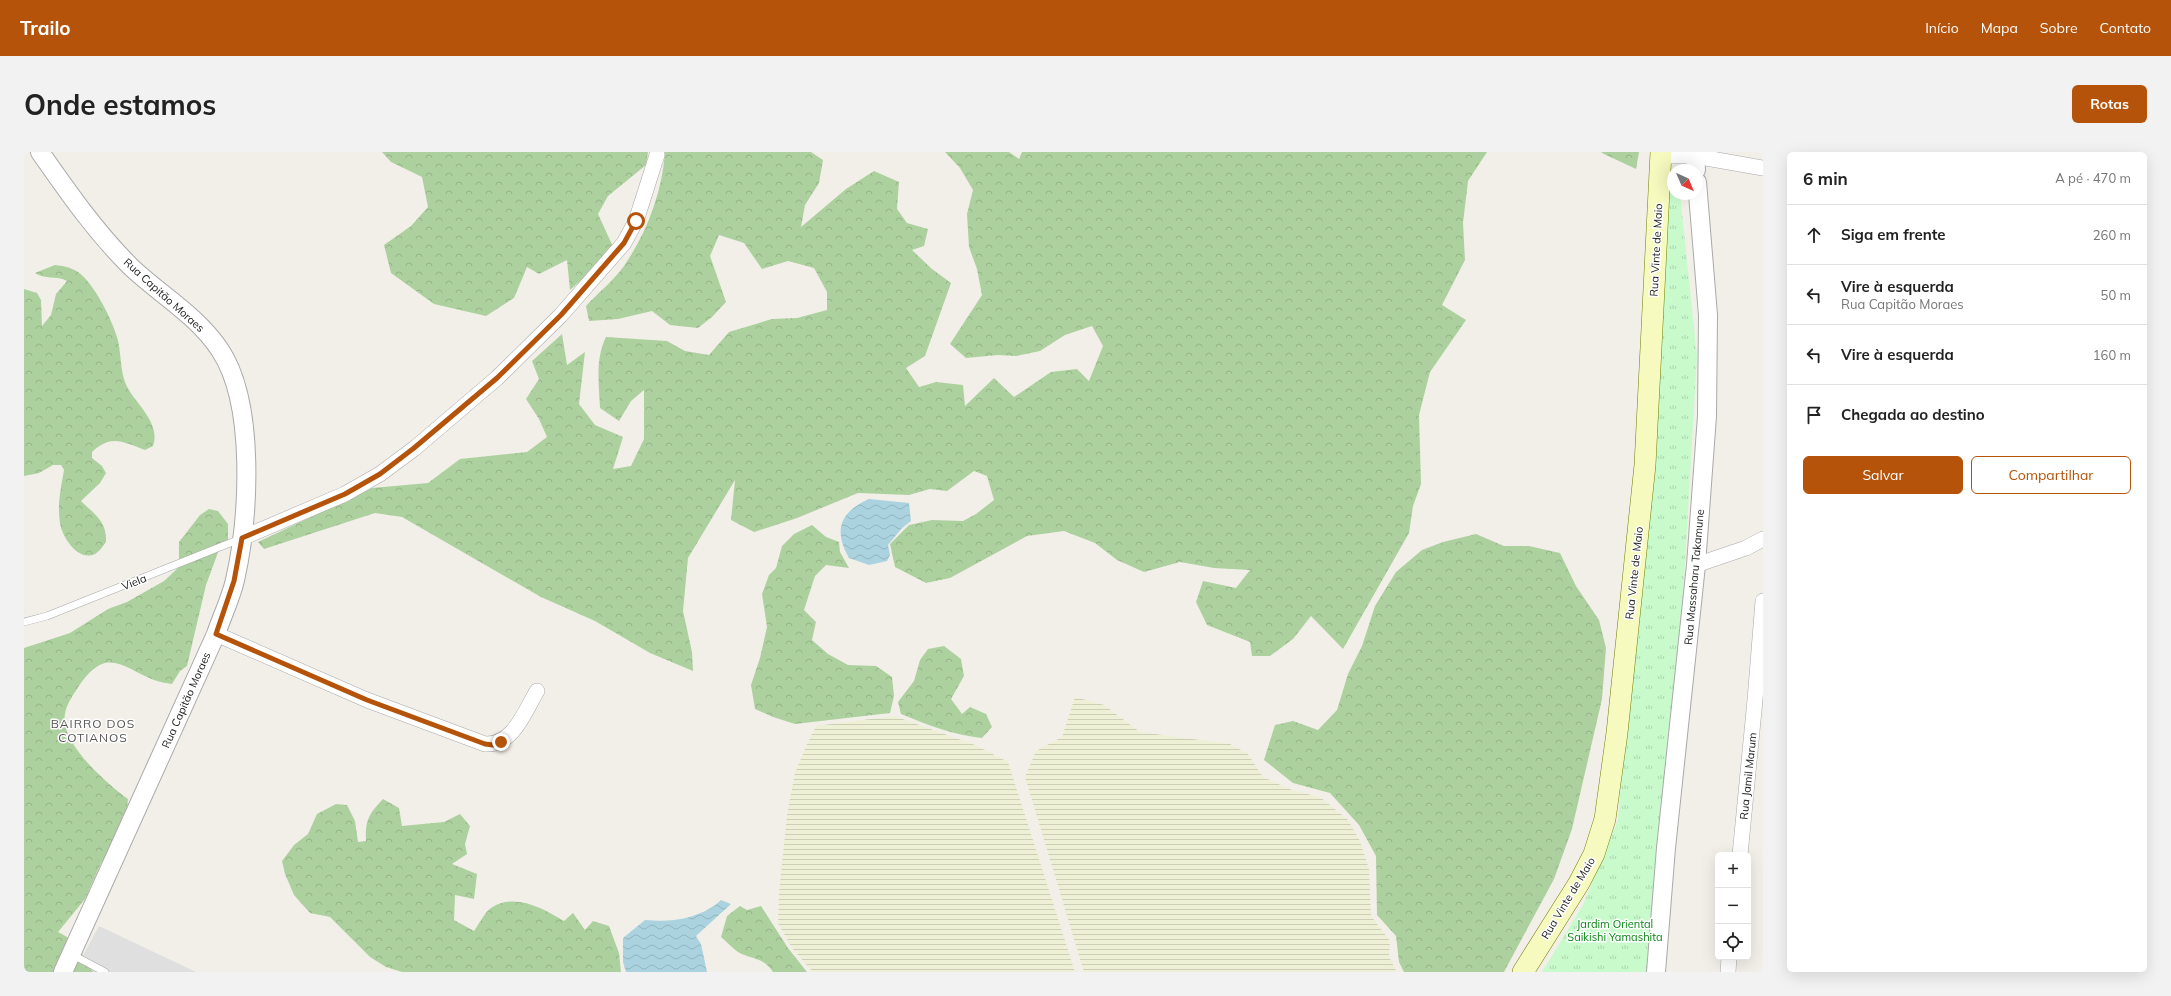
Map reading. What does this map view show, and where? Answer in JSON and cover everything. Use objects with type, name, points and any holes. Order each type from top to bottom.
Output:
[{"type":"main road","name":"Rua Vinte de Maio","points":[[1523,972],[1579,883],[1594,854],[1605,819],[1617,733],[1645,465],[1661,154]]},
{"type":"street","name":"Rua Capitão Moraes","points":[[40,152],[85,216],[109,244],[131,267],[202,327],[220,349],[231,369],[239,397],[246,479],[242,538],[234,581],[216,634],[63,972]]},
{"type":"street","points":[[242,538],[345,494],[380,474],[414,448],[497,378],[561,315],[624,243],[636,221],[657,154]]},
{"type":"street","points":[[1661,154],[1695,163],[1763,168]]},
{"type":"street","name":"Rua Massaharu Takamune","points":[[1656,972],[1666,848],[1696,565],[1707,416],[1709,342],[1698,200]]},
{"type":"street","points":[[1696,565],[1746,548],[1763,539]]},
{"type":"street","name":"Rua Jamil Marum","points":[[1740,852],[1756,700],[1763,601]]},
{"type":"street","points":[[216,634],[367,700],[485,744],[493,745],[501,742],[510,735],[537,691]]},
{"type":"street","points":[[1728,972],[1729,960]]},
{"type":"lane","name":"Viela","points":[[24,622],[47,616],[242,538]]},
{"type":"lane","points":[[71,954],[105,972]]},
{"type":"shaded area","points":[[99,926],[196,972],[74,972]]},
{"type":"green space","points":[[382,152],[648,152],[646,165],[608,196],[598,214],[615,251],[570,290],[567,260],[539,274],[527,267],[514,298],[486,316],[434,304],[391,273],[384,245],[411,226],[428,207],[422,177],[391,162]]},
{"type":"green space","points":[[665,152],[811,152],[823,160],[819,183],[805,205],[801,227],[846,189],[874,171],[899,182],[897,209],[907,223],[928,229],[924,246],[912,250],[932,269],[951,283],[925,356],[906,368],[919,387],[936,382],[963,385],[965,406],[994,378],[1014,397],[1051,372],[1077,369],[1089,381],[1103,346],[1092,326],[1065,335],[1040,351],[1016,356],[998,355],[966,358],[950,344],[982,295],[977,269],[969,247],[967,214],[973,190],[960,168],[945,152],[1009,152],[1019,159],[1022,152],[1487,152],[1468,181],[1463,223],[1465,260],[1442,305],[1466,320],[1430,372],[1419,415],[1421,484],[1413,506],[1409,533],[1343,649],[1311,616],[1293,639],[1270,656],[1252,656],[1250,642],[1207,625],[1196,602],[1203,581],[1236,588],[1250,570],[1214,568],[1180,562],[1144,572],[1117,560],[1095,543],[1064,531],[1027,536],[950,578],[926,583],[895,567],[890,544],[909,525],[932,520],[963,521],[976,514],[994,500],[987,476],[974,471],[947,491],[930,489],[909,495],[858,493],[797,518],[754,532],[731,520],[735,480],[688,558],[683,611],[692,652],[693,671],[650,653],[595,621],[541,597],[402,517],[375,513],[264,549],[258,542],[372,488],[428,483],[460,459],[527,452],[547,437],[539,419],[526,399],[539,379],[532,361],[562,334],[567,365],[585,352],[579,404],[595,425],[623,437],[613,469],[631,466],[644,439],[644,390],[631,401],[619,421],[600,408],[599,363],[600,354],[606,337],[667,341],[685,351],[709,355],[729,332],[772,319],[797,318],[827,310],[827,292],[814,268],[788,261],[762,269],[744,243],[719,235],[710,256],[726,302],[712,317],[698,328],[670,325],[652,311],[618,319],[589,321],[586,306],[620,271],[640,240],[657,197],[661,182]]},
{"type":"green space","points":[[1601,152],[1639,152],[1636,169],[1604,154]]},
{"type":"green space","name":"Jardim Oriental Saikishi Yamashita","points":[[1667,198],[1667,200],[1681,200],[1697,356],[1684,580],[1660,846],[1654,972],[1542,972],[1583,905],[1618,820]]},
{"type":"green space","points":[[55,265],[64,266],[78,272],[96,292],[111,321],[117,337],[124,379],[127,387],[149,419],[155,437],[153,446],[145,450],[123,442],[111,441],[99,446],[92,452],[92,458],[102,466],[106,473],[100,483],[81,501],[102,523],[106,535],[106,542],[95,554],[89,556],[72,547],[61,529],[59,503],[64,470],[61,465],[53,465],[39,473],[24,476],[24,289],[37,293],[41,300],[42,326],[51,315],[56,294],[67,281],[59,278],[42,276],[35,273]]},
{"type":"green space","points":[[209,509],[218,511],[228,524],[228,541],[220,547],[206,585],[187,666],[180,671],[172,684],[148,678],[124,666],[105,663],[92,670],[82,681],[71,698],[65,714],[65,725],[69,737],[77,749],[97,773],[128,799],[127,809],[122,817],[126,829],[101,863],[85,899],[58,932],[75,944],[93,972],[24,972],[24,648],[70,633],[108,609],[127,602],[164,581],[179,567],[179,542],[200,515]]},
{"type":"green space","points":[[812,525],[826,537],[839,542],[840,552],[849,568],[826,565],[815,576],[804,610],[816,622],[812,640],[828,654],[848,665],[876,666],[892,677],[894,696],[890,713],[795,724],[755,709],[751,685],[760,658],[767,627],[762,594],[769,575],[776,568],[782,546],[794,534]]},
{"type":"green space","points":[[1476,534],[1504,546],[1529,546],[1560,553],[1576,586],[1599,620],[1606,648],[1602,699],[1572,829],[1554,879],[1504,972],[1404,972],[1399,962],[1396,936],[1377,915],[1376,856],[1359,825],[1330,793],[1293,783],[1264,760],[1275,725],[1293,721],[1318,730],[1337,710],[1348,674],[1362,646],[1375,606],[1396,572],[1422,550],[1443,542]]},
{"type":"green space","points":[[944,646],[961,659],[964,676],[951,699],[962,714],[970,707],[986,714],[992,727],[982,738],[951,732],[901,714],[898,702],[914,681],[920,660],[928,649]]},
{"type":"green space","points":[[1075,697],[1104,705],[1140,732],[1230,744],[1248,754],[1263,777],[1294,791],[1320,797],[1348,820],[1360,841],[1369,869],[1371,916],[1390,941],[1389,957],[1397,972],[1084,972],[1025,777],[1036,751],[1062,737]]},
{"type":"green space","points":[[894,716],[975,745],[1008,762],[1075,972],[813,972],[792,948],[778,923],[779,894],[787,815],[795,773],[807,744],[816,726]]},
{"type":"green space","points":[[383,799],[399,808],[402,826],[444,822],[460,814],[470,826],[465,844],[467,854],[452,864],[477,874],[474,899],[455,895],[454,920],[474,931],[484,915],[491,908],[500,903],[510,902],[519,902],[538,907],[564,921],[573,913],[585,930],[593,921],[609,926],[619,953],[621,972],[402,972],[386,967],[370,957],[330,917],[310,913],[294,895],[285,874],[282,861],[294,845],[308,834],[317,814],[336,804],[347,805],[355,821],[358,842],[366,841],[367,822],[371,813]]},
{"type":"green space","points":[[740,906],[747,910],[761,906],[788,948],[807,972],[773,972],[761,961],[738,952],[721,937],[727,916]]},
{"type":"water","points":[[869,499],[909,503],[911,521],[902,528],[888,545],[890,555],[887,561],[869,565],[849,558],[841,539],[841,530],[842,523],[851,510]]},
{"type":"water","points":[[721,900],[731,904],[696,936],[701,944],[707,972],[626,972],[623,962],[623,938],[645,920],[665,921],[686,918],[705,911]]},
{"type":"district","name":"BAIRRO DOS COTIANOS","points":[[93,731]]},
{"type":"route","points":[[501,742],[493,745],[485,744],[367,700],[216,634],[234,581],[242,538],[345,494],[380,474],[414,448],[497,378],[561,315],[604,268],[624,243],[636,221]]}]
